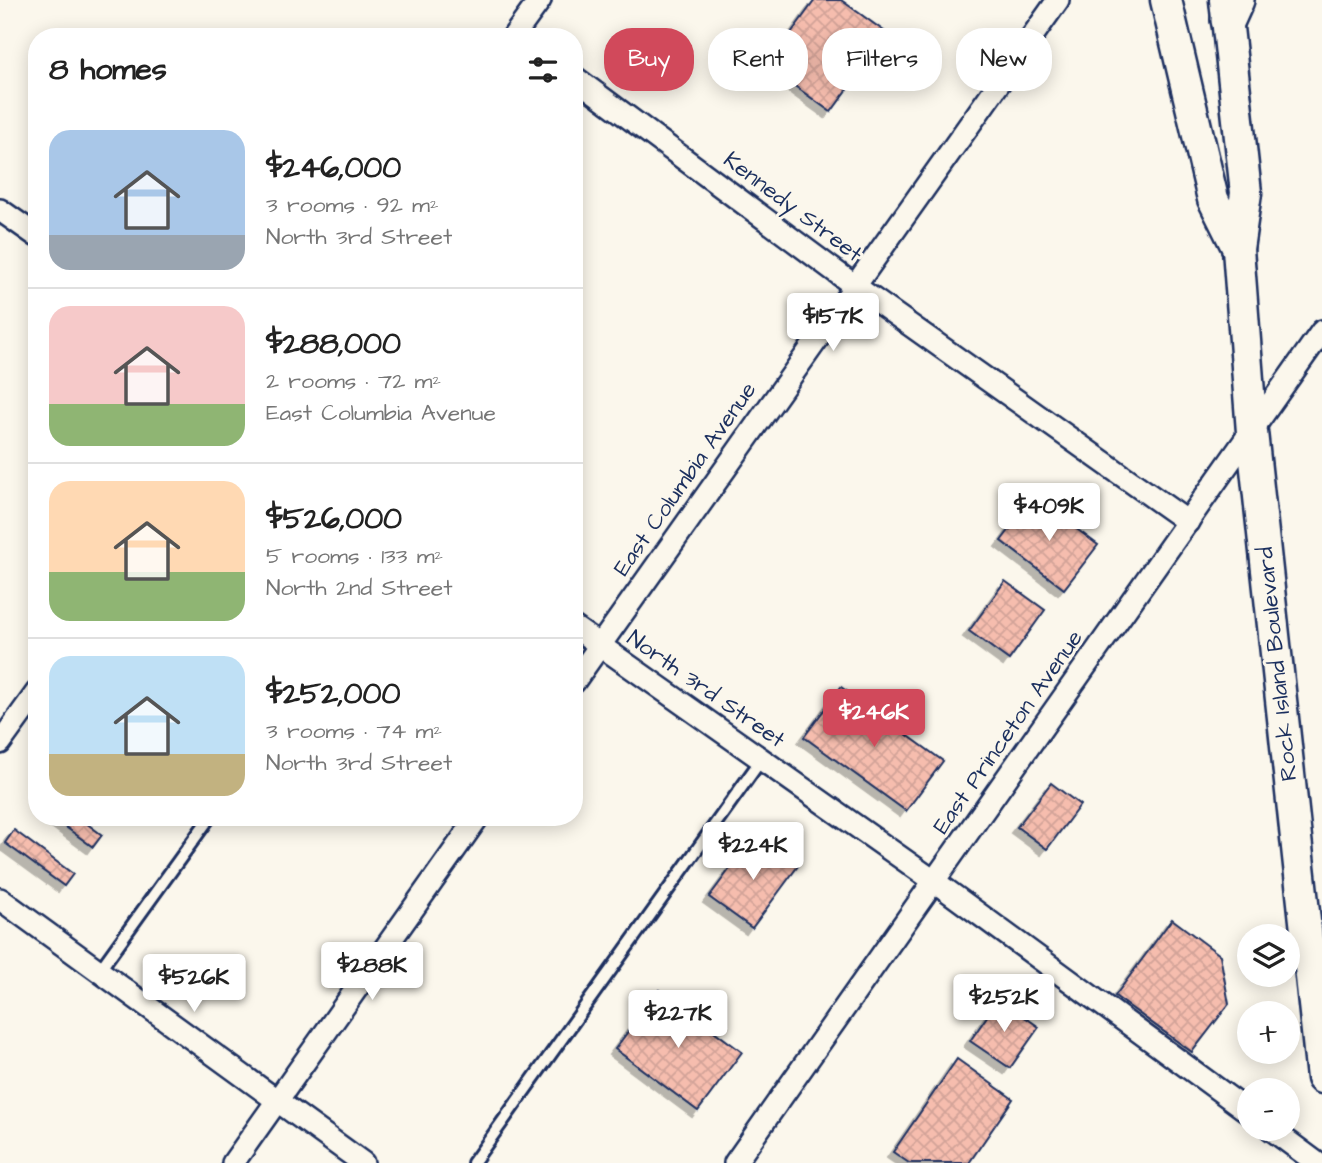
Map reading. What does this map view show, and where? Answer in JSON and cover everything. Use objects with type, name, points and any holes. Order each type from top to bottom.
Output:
[{"type":"main road","name":"Rock Island Boulevard","points":[[1167,0],[1213,199],[1238,249]]},
{"type":"main road","name":"Rock Island Boulevard","points":[[1230,7],[1246,193],[1238,249],[1252,432],[1322,1078]]},
{"type":"street","points":[[521,28],[540,0]]},
{"type":"street","name":"East Columbia Avenue","points":[[583,668],[1058,0]]},
{"type":"street","name":"Kennedy Street","points":[[583,84],[855,286],[1188,522]]},
{"type":"street","points":[[0,210],[28,230]]},
{"type":"street","name":"East Princeton Avenue","points":[[735,1163],[1322,331]]},
{"type":"street","name":"North 3rd Street","points":[[583,634],[934,881],[1237,1103]]},
{"type":"street","points":[[0,743],[28,704]]},
{"type":"street","points":[[233,1163],[472,826]]},
{"type":"street","points":[[0,899],[363,1163]]},
{"type":"street","points":[[1287,1141],[1317,1163]]},
{"type":"lane","points":[[473,1163],[761,760]]},
{"type":"lane","points":[[99,971],[204,826]]},
{"type":"building","points":[[815,0],[841,0],[880,28],[822,28],[822,91],[846,91],[831,112],[802,91],[808,91],[808,28],[795,28]]},
{"type":"building","points":[[1034,497],[1098,545],[1064,589],[1001,541]]},
{"type":"building","points":[[1005,581],[1045,610],[1009,660],[969,631]]},
{"type":"building","points":[[841,687],[943,761],[906,811],[804,737]]},
{"type":"building","points":[[1051,783],[1080,805],[1047,849],[1017,827]]},
{"type":"building","points":[[64,826],[90,826],[102,835],[93,847]]},
{"type":"building","points":[[14,830],[73,874],[64,886],[5,843]]},
{"type":"building","points":[[755,835],[798,866],[752,928],[709,897]]},
{"type":"building","points":[[1172,919],[1220,955],[1229,1004],[1192,1052],[1115,996]]},
{"type":"building","points":[[659,990],[742,1052],[698,1111],[615,1049]]},
{"type":"building","points":[[999,999],[1039,1027],[1010,1068],[970,1041]]},
{"type":"building","points":[[957,1059],[1013,1099],[969,1163],[909,1163],[893,1152]]}]
